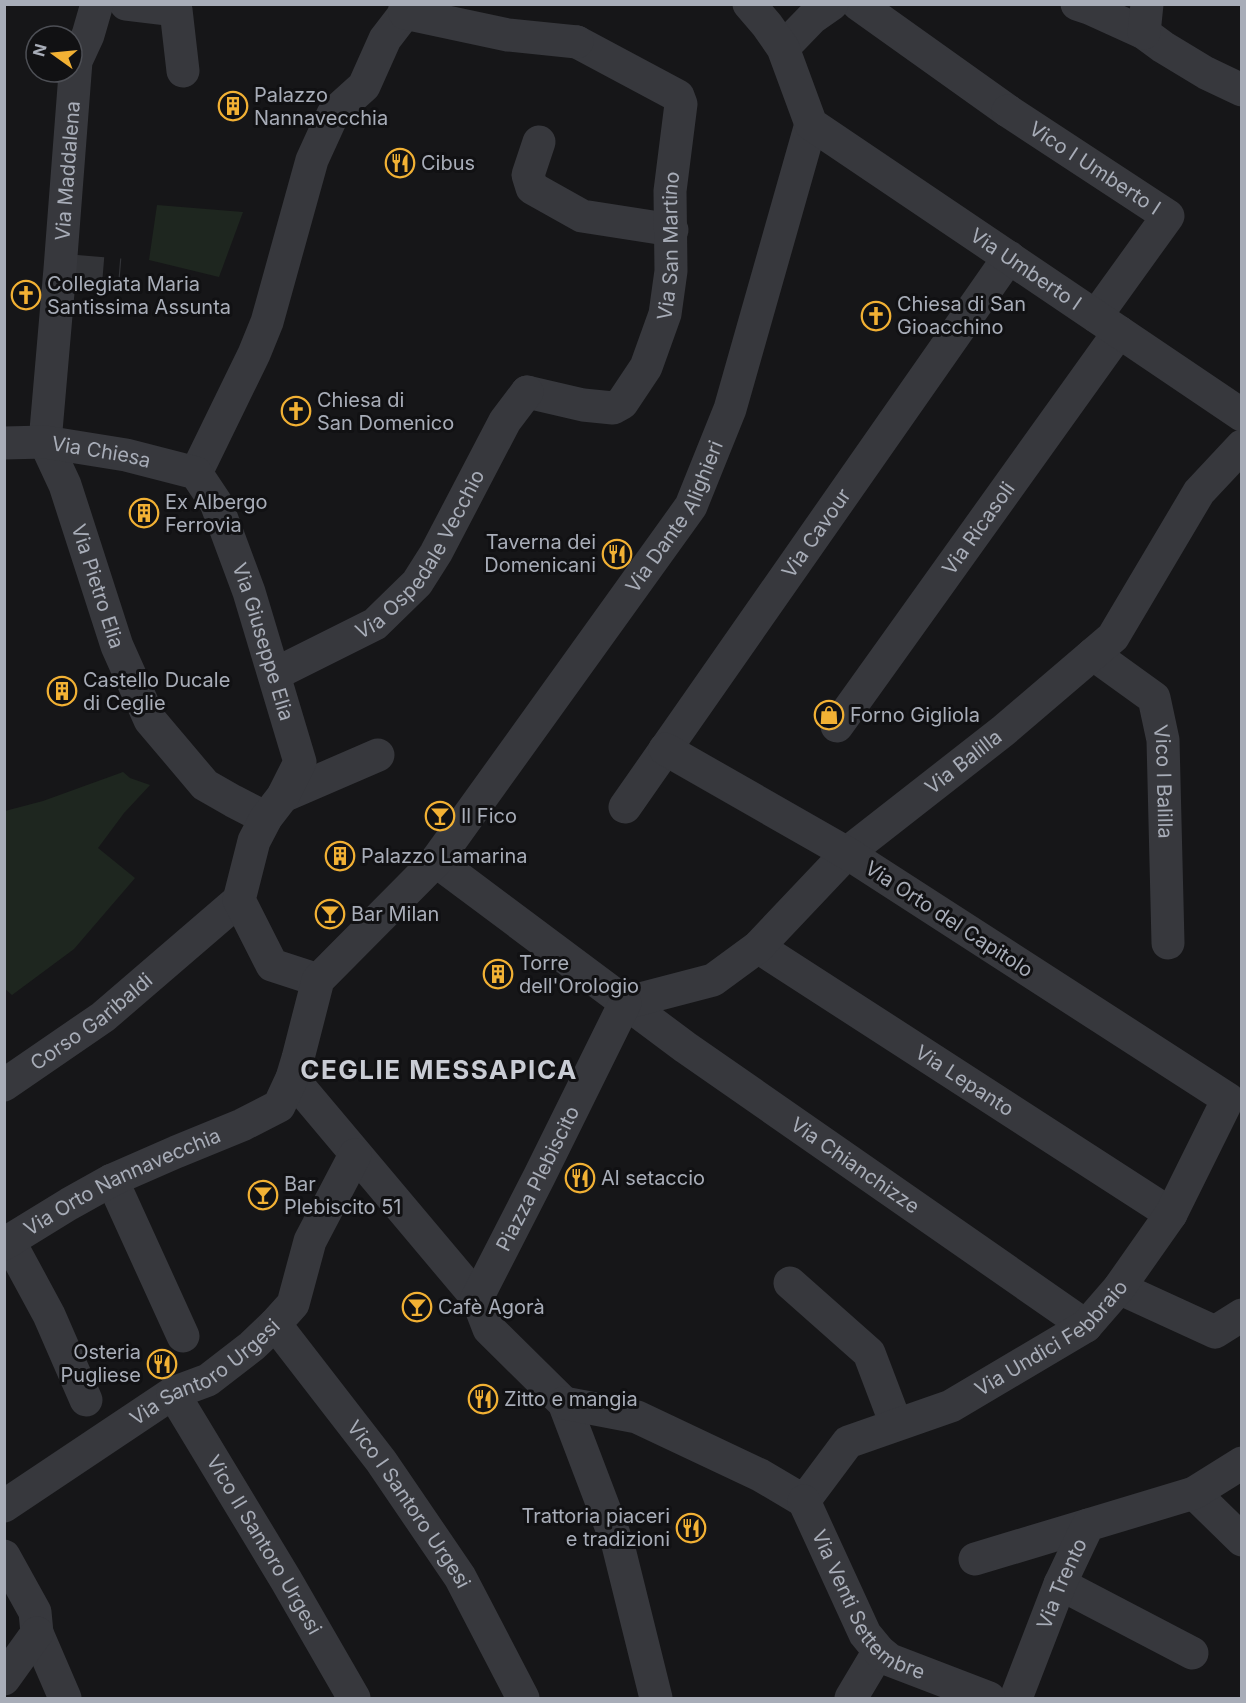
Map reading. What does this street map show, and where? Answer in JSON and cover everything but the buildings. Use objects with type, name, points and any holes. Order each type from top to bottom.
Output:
[{"type":"street","name":"Via Maddalena","points":[[45,442],[65,270],[76,61],[88,35],[98,4]]},
{"type":"street","points":[[126,4],[176,10],[183,71]]},
{"type":"street","points":[[749,4],[783,48],[811,124]]},
{"type":"street","points":[[783,48],[812,18],[832,4]]},
{"type":"street","name":"Vico I Umberto I","points":[[858,4],[1008,111],[1168,216],[1107,324]]},
{"type":"street","points":[[1077,4],[1146,19],[1206,73],[1242,90]]},
{"type":"street","points":[[196,473],[254,354],[267,322],[312,160],[333,114],[364,86],[384,39],[405,9]]},
{"type":"street","name":"Via San Martino","points":[[405,9],[508,35],[577,42],[678,96],[681,104],[670,191],[671,271],[665,314],[646,367],[622,403],[613,408],[583,405],[527,392]]},
{"type":"street","name":"Via Umberto I","points":[[811,124],[1242,415]]},
{"type":"street","name":"Via Dante Alighieri","points":[[436,861],[691,506],[730,409],[811,124]]},
{"type":"street","points":[[539,142],[528,175],[532,188],[582,216],[672,230]]},
{"type":"street","name":"Via Cavour","points":[[625,807],[1009,257]]},
{"type":"street","name":"Via Ricasoli","points":[[837,726],[1107,324]]},
{"type":"street","name":"Via Ospedale Vecchio","points":[[275,674],[375,624],[417,583],[436,553],[505,421],[527,392]]},
{"type":"street","name":"Via Chiesa","points":[[4,443],[45,442],[126,455],[196,473]]},
{"type":"street","name":"Via Pietro Elia","points":[[45,442],[65,485],[117,646],[150,720],[205,785],[233,801],[274,807]]},
{"type":"street","name":"Via Balilla","points":[[625,1003],[713,980],[758,947],[848,853],[1003,731],[1113,637],[1199,492],[1242,446]]},
{"type":"street","name":"Via Giuseppe Elia","points":[[196,473],[216,503],[249,592],[300,762],[254,841],[239,900]]},
{"type":"street","name":"Vico I Balilla","points":[[1093,654],[1154,698],[1163,740],[1168,943]]},
{"type":"street","name":"Via Orto del Capitolo","points":[[665,749],[848,853],[1228,1100]]},
{"type":"street","points":[[274,807],[378,755]]},
{"type":"street","points":[[625,1003],[436,861],[318,980],[292,1078],[477,1298],[489,1329],[564,1403],[618,1545],[656,1698]]},
{"type":"street","points":[[239,900],[272,965],[318,980]]},
{"type":"street","name":"Corso Garibaldi","points":[[4,1085],[103,1017],[239,900]]},
{"type":"street","name":"Via Lepanto","points":[[758,947],[1171,1214]]},
{"type":"street","name":"Piazza Plebiscito","points":[[477,1298],[625,1003]]},
{"type":"street","name":"Via Chianchizze","points":[[625,1003],[684,1047],[1086,1326]]},
{"type":"street","name":"Via Orto Nannavecchia","points":[[7,1242],[112,1180],[242,1125],[279,1106],[292,1078]]},
{"type":"street","name":"Via Undici Febbraio","points":[[804,1501],[848,1442],[951,1406],[1086,1326],[1119,1288],[1171,1214],[1228,1100]]},
{"type":"street","name":"Via Santoro Urgesi","points":[[4,1506],[173,1393],[208,1380],[252,1346],[275,1324],[293,1304],[310,1240],[355,1155]]},
{"type":"street","points":[[112,1180],[183,1336]]},
{"type":"street","points":[[7,1242],[49,1315],[86,1400]]},
{"type":"street","points":[[790,1283],[869,1353],[896,1424]]},
{"type":"street","points":[[1119,1288],[1215,1332],[1242,1315]]},
{"type":"street","name":"Vico I Santoro Urgesi","points":[[275,1324],[381,1461],[460,1576],[523,1698]]},
{"type":"street","name":"Vico II Santoro Urgesi","points":[[173,1393],[354,1698]]},
{"type":"street","points":[[564,1403],[637,1417],[760,1475],[804,1501]]},
{"type":"street","name":"Via Trento","points":[[1016,1698],[1060,1584],[1088,1525],[1194,1493],[1242,1463]]},
{"type":"street","points":[[1194,1493],[1242,1540]]},
{"type":"street","name":"Via Venti Settembre","points":[[804,1501],[865,1634],[879,1652],[890,1660],[989,1698]]},
{"type":"street","points":[[975,1559],[1088,1525]]},
{"type":"street","points":[[4,1556],[35,1612],[37,1633],[65,1698]]},
{"type":"street","points":[[1060,1584],[1192,1653]]},
{"type":"street","points":[[4,1679],[37,1633]]},
{"type":"street","points":[[851,1698],[879,1652]]},
{"type":"shaded area","points":[[157,205],[243,212],[219,277],[149,260]]},
{"type":"shaded area","points":[[123,772],[130,778],[150,785],[124,813],[98,848],[135,878],[74,949],[12,995],[4,988],[5,811],[43,801]]},
{"type":"tunnel","points":[[70,271],[120,275]]},
{"type":"place","name":"Palazzo Nannavecchia","points":[[233,106]]},
{"type":"place","name":"Cibus","points":[[400,163]]},
{"type":"place","name":"Collegiata Maria Santissima Assunta","points":[[26,295]]},
{"type":"place","name":"Chiesa di San Gioacchino","points":[[876,316]]},
{"type":"place","name":"Chiesa di San Domenico","points":[[296,411]]},
{"type":"place","name":"Ex Albergo Ferrovia","points":[[144,513]]},
{"type":"place","name":"Taverna dei Domenicani","points":[[617,554]]},
{"type":"place","name":"Castello Ducale di Ceglie","points":[[62,691]]},
{"type":"place","name":"Forno Gigliola","points":[[829,715]]},
{"type":"place","name":"Il Fico","points":[[440,816]]},
{"type":"place","name":"Palazzo Lamarina","points":[[340,856]]},
{"type":"place","name":"Bar Milan","points":[[330,914]]},
{"type":"place","name":"Torre dell'Orologio","points":[[498,974]]},
{"type":"place","name":"Al setaccio","points":[[580,1178]]},
{"type":"place","name":"Bar Plebiscito 51","points":[[263,1195]]},
{"type":"place","name":"Cafè Agorà","points":[[417,1307]]},
{"type":"place","name":"Osteria Pugliese","points":[[162,1364]]},
{"type":"place","name":"Zitto e mangia","points":[[483,1399]]},
{"type":"place","name":"Trattoria piaceri e tradizioni","points":[[691,1528]]},
{"type":"district","name":"CEGLIE MESSAPICA","points":[[439,1070]]}]
